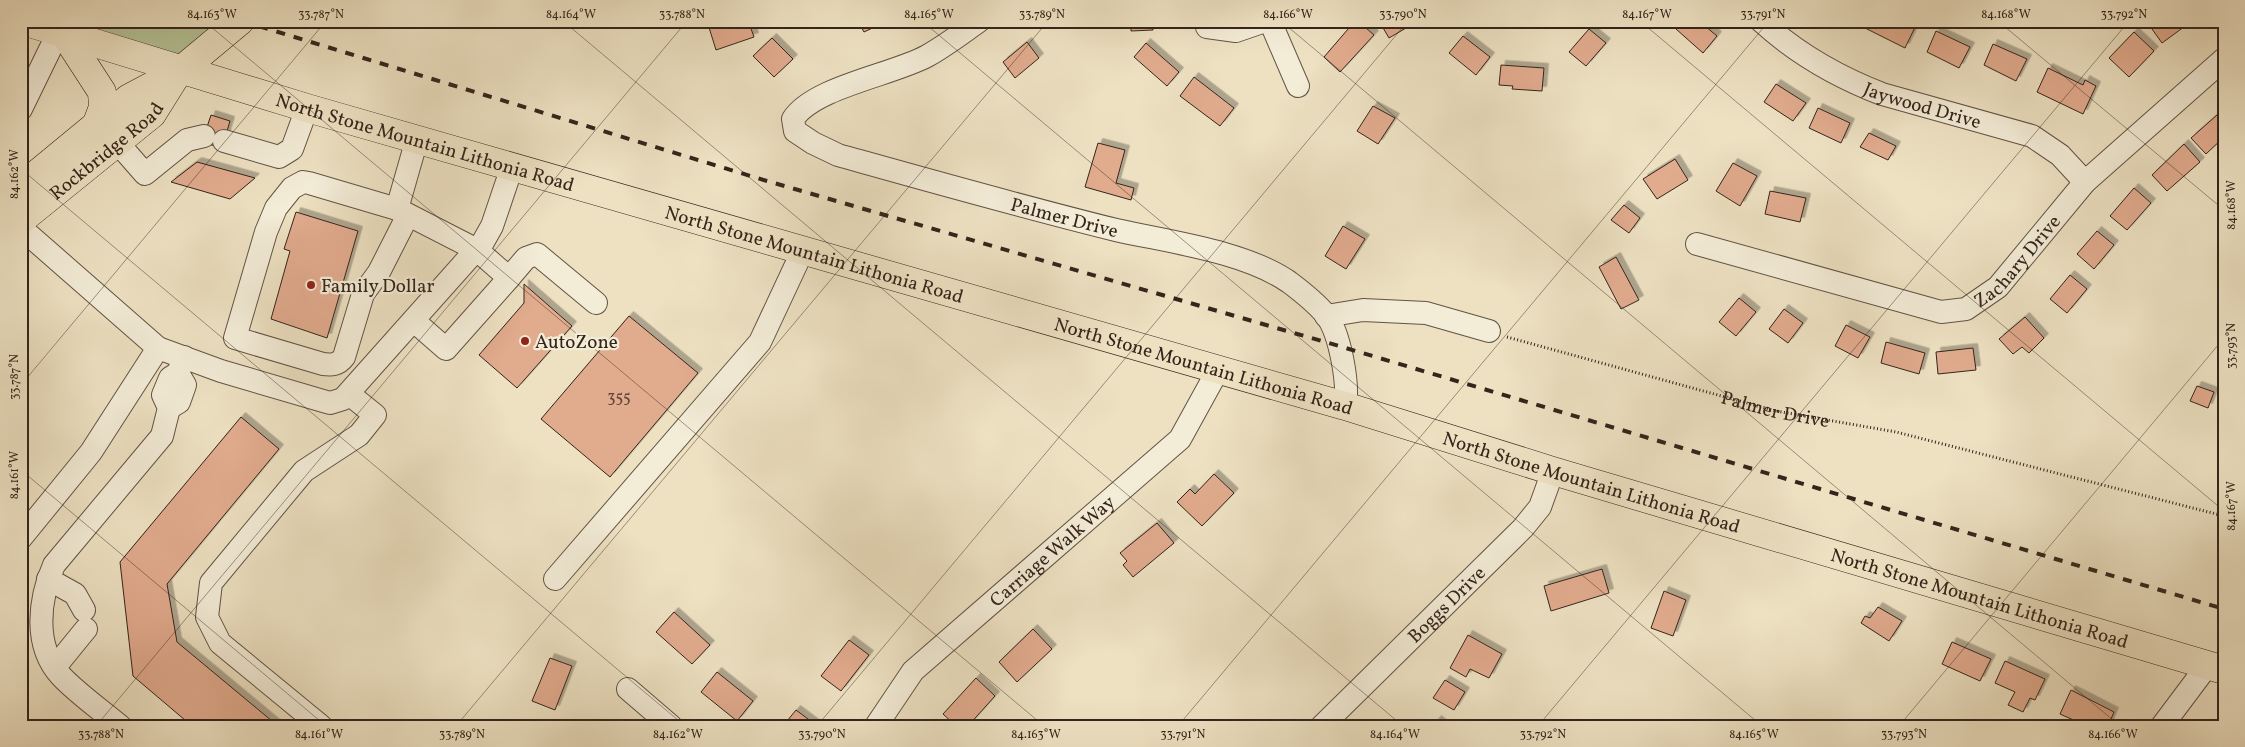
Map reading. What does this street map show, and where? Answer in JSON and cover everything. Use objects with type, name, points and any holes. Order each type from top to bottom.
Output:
[{"type":"main road","name":"North Stone Mountain Lithonia Road","points":[[23,21],[180,71],[307,108],[1345,406],[1553,471],[2216,668]]},
{"type":"main road","name":"Rockbridge Road","points":[[21,220],[107,134],[129,98],[180,71],[240,21]]},
{"type":"main road","points":[[61,34],[102,92],[102,108],[107,134]]},
{"type":"main road","name":"Rockbridge Road","points":[[23,182],[107,134]]},
{"type":"street","name":"Palmer Drive","points":[[979,21],[927,56],[816,99],[799,110],[793,119],[795,131],[813,143],[838,155],[1013,204],[1118,230],[1201,247],[1263,268],[1289,282],[1326,316],[1339,346],[1348,391],[1345,406]]},
{"type":"street","points":[[1207,27],[1236,31],[1265,21]]},
{"type":"street","points":[[1270,21],[1298,86]]},
{"type":"street","name":"Jaywood Drive","points":[[1760,21],[1815,62],[1859,85],[1882,94],[2032,136],[2060,155],[2085,182]]},
{"type":"street","points":[[24,95],[61,34]]},
{"type":"street","name":"Zachary Drive","points":[[1696,244],[1941,312],[1966,309],[1998,287],[2085,182],[2224,59]]},
{"type":"street","points":[[107,134],[145,174],[187,140],[214,139],[279,157],[292,149],[307,108]]},
{"type":"street","points":[[417,139],[402,212],[379,272],[363,294],[344,357],[340,362],[334,365],[323,364],[235,338],[266,232],[280,200],[292,188],[303,182],[309,182],[402,212],[476,250],[508,278]]},
{"type":"street","points":[[21,228],[158,348],[181,365],[221,371],[330,403],[343,399],[349,394],[476,250],[492,226],[512,166]]},
{"type":"street","points":[[555,579],[760,342],[803,250]]},
{"type":"street","points":[[414,321],[446,349],[526,258],[537,254],[596,303]]},
{"type":"street","points":[[1326,316],[1363,310],[1426,313],[1489,332]]},
{"type":"street","points":[[21,538],[91,452],[158,348]]},
{"type":"street","points":[[120,726],[61,676],[45,650],[41,612],[48,579],[54,565],[162,436],[170,408],[163,395],[170,378],[181,365]]},
{"type":"street","name":"Carriage Walk Way","points":[[876,726],[913,671],[1180,438],[1218,370]]},
{"type":"street","points":[[321,726],[220,643],[207,617],[211,584],[304,471],[359,435],[375,415],[349,394]]},
{"type":"street","name":"Boggs Drive","points":[[1322,726],[1523,528],[1540,507],[1553,471]]},
{"type":"street","points":[[48,579],[75,594],[85,619],[55,667]]},
{"type":"street","points":[[2162,726],[2216,668]]},
{"type":"street","points":[[628,689],[671,726]]},
{"type":"path","name":"Palmer Drive","points":[[1489,332],[1683,387],[1776,411],[1896,432],[2224,516]]},
{"type":"green space","points":[[48,21],[224,21],[182,60]]},
{"type":"building","points":[[623,21],[636,21],[630,27]]},
{"type":"building","points":[[707,21],[742,21],[743,25],[749,23],[754,37],[716,50]]},
{"type":"building","points":[[858,21],[882,21],[883,23],[864,32]]},
{"type":"building","points":[[1131,21],[1153,21],[1153,30],[1131,31]]},
{"type":"building","points":[[1355,21],[1358,21],[1374,35],[1340,72],[1324,57]]},
{"type":"building","points":[[1379,21],[1418,21],[1389,38]]},
{"type":"building","points":[[1684,21],[1699,21],[1717,36],[1703,53],[1676,29]]},
{"type":"building","points":[[1869,21],[1913,21],[1917,23],[1905,48],[1865,28]]},
{"type":"building","points":[[2163,21],[2192,21],[2162,43],[2152,29]]},
{"type":"building","points":[[1589,29],[1606,43],[1586,66],[1569,52]]},
{"type":"building","points":[[1936,31],[1970,47],[1959,68],[1927,52]]},
{"type":"building","points":[[2134,32],[2154,51],[2129,77],[2109,58]]},
{"type":"building","points":[[1463,36],[1490,57],[1476,75],[1449,53]]},
{"type":"building","points":[[772,38],[793,59],[774,77],[753,56]]},
{"type":"building","points":[[1027,42],[1039,58],[1015,78],[1003,62]]},
{"type":"building","points":[[1146,43],[1179,72],[1167,86],[1134,57]]},
{"type":"building","points":[[1993,44],[2027,59],[2016,81],[1984,65]]},
{"type":"building","points":[[1501,65],[1544,68],[1542,91],[1512,89],[1513,86],[1499,85]]},
{"type":"building","points":[[2048,68],[2083,85],[2085,80],[2096,86],[2083,114],[2037,92]]},
{"type":"building","points":[[1194,77],[1234,108],[1220,126],[1180,96]]},
{"type":"building","points":[[1776,84],[1806,103],[1793,121],[1764,102]]},
{"type":"building","points":[[1373,106],[1395,118],[1378,144],[1357,131]]},
{"type":"building","points":[[1818,108],[1850,123],[1841,143],[1809,128]]},
{"type":"building","points":[[211,115],[230,121],[222,148],[202,142]]},
{"type":"building","points":[[2217,115],[2224,122],[2224,137],[2206,154],[2191,138]]},
{"type":"building","points":[[1869,133],[1896,146],[1888,160],[1860,147]]},
{"type":"building","points":[[1098,143],[1125,150],[1116,183],[1134,188],[1131,200],[1085,187]]},
{"type":"building","points":[[2184,144],[2200,162],[2167,191],[2152,175]]},
{"type":"building","points":[[1675,159],[1688,180],[1657,199],[1643,179]]},
{"type":"building","points":[[197,162],[255,178],[230,199],[171,182]]},
{"type":"building","points":[[1733,163],[1757,176],[1740,206],[1716,191]]},
{"type":"building","points":[[2134,188],[2151,203],[2127,230],[2110,216]]},
{"type":"building","points":[[1770,191],[1806,198],[1800,222],[1765,214]]},
{"type":"building","points":[[1624,205],[1640,218],[1629,233],[1611,220]]},
{"type":"building","name":"Family Dollar","points":[[296,212],[358,231],[327,338],[271,319],[290,251],[284,249]]},
{"type":"building","points":[[1343,226],[1365,239],[1346,269],[1325,256]]},
{"type":"building","points":[[2097,231],[2114,245],[2094,269],[2077,254]]},
{"type":"building","points":[[1616,257],[1639,300],[1621,309],[1599,267]]},
{"type":"building","points":[[2070,275],[2087,289],[2067,313],[2050,299]]},
{"type":"building","name":"AutoZone","points":[[524,284],[572,326],[517,388],[479,355],[524,303]]},
{"type":"building","points":[[1739,298],[1756,312],[1736,336],[1719,322]]},
{"type":"building","points":[[1784,309],[1803,323],[1788,343],[1769,329]]},
{"type":"building","points":[[629,316],[698,373],[610,477],[541,419]]},
{"type":"building","points":[[2025,317],[2044,338],[2029,353],[2022,347],[2013,354],[1999,339]]},
{"type":"building","points":[[1846,325],[1870,337],[1858,358],[1835,346]]},
{"type":"building","points":[[1886,342],[1925,353],[1919,374],[1881,363]]},
{"type":"building","points":[[1973,348],[1976,370],[1938,374],[1936,352]]},
{"type":"building","points":[[2197,386],[2214,392],[2208,408],[2190,401]]},
{"type":"building","points":[[241,417],[279,449],[167,584],[177,642],[278,726],[192,726],[133,676],[120,562]]},
{"type":"building","points":[[1214,474],[1234,493],[1202,526],[1177,502],[1190,489],[1195,494]]},
{"type":"building","points":[[1157,523],[1174,543],[1133,577],[1123,565],[1127,561],[1120,553]]},
{"type":"building","points":[[1602,569],[1609,593],[1551,611],[1544,586]]},
{"type":"building","points":[[1664,591],[1686,600],[1673,636],[1651,628]]},
{"type":"building","points":[[1878,607],[1902,621],[1889,641],[1861,623],[1865,616],[1870,618]]},
{"type":"building","points":[[674,612],[710,645],[692,664],[656,632]]},
{"type":"building","points":[[1033,629],[1052,649],[1017,682],[999,662]]},
{"type":"building","points":[[1468,635],[1502,654],[1489,678],[1470,669],[1466,677],[1450,668]]},
{"type":"building","points":[[849,640],[869,655],[841,691],[821,676]]},
{"type":"building","points":[[1952,642],[1991,659],[1980,681],[1942,664]]},
{"type":"building","points":[[550,658],[572,666],[555,710],[532,701]]},
{"type":"building","points":[[2005,661],[2045,679],[2035,700],[2030,698],[2023,712],[2008,705],[2015,692],[1995,683]]},
{"type":"building","points":[[717,672],[753,701],[737,721],[701,692]]},
{"type":"building","points":[[976,678],[995,696],[968,726],[956,726],[943,714]]},
{"type":"building","points":[[1445,680],[1465,692],[1454,710],[1433,698]]},
{"type":"building","points":[[2071,690],[2114,712],[2108,726],[2087,726],[2060,714]]},
{"type":"building","points":[[796,710],[816,725],[816,726],[783,726]]},
{"type":"building","points":[[1437,720],[1444,726],[1432,726]]},
{"type":"railway","points":[[242,21],[767,181],[1339,346],[2224,609]]},
{"type":"place","name":"Family Dollar","points":[[311,285]]},
{"type":"place","name":"AutoZone","points":[[525,341]]}]
